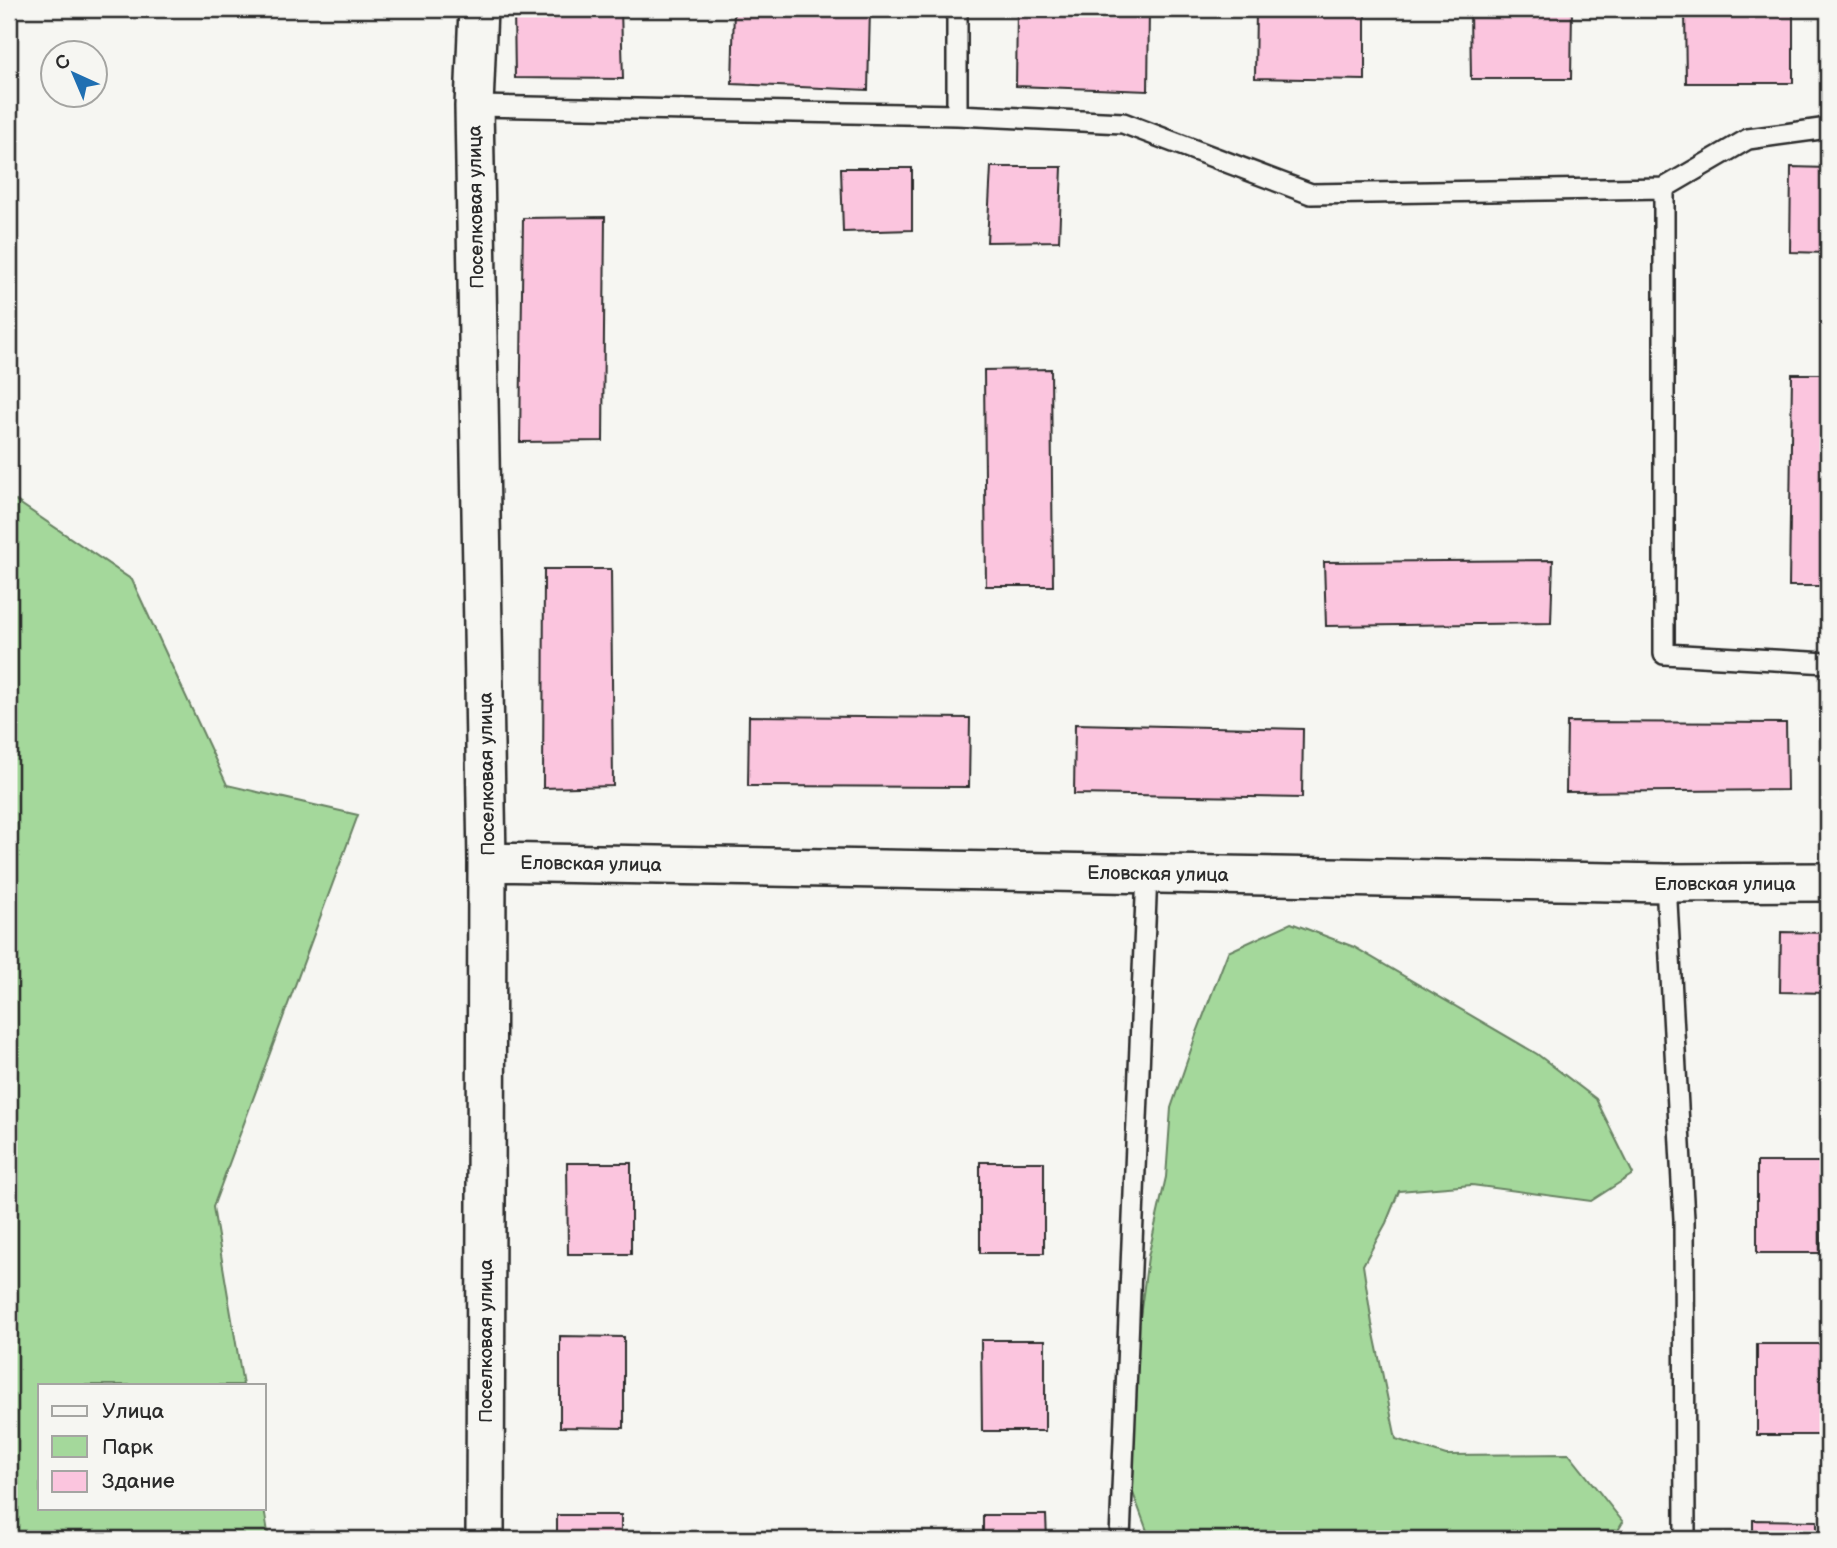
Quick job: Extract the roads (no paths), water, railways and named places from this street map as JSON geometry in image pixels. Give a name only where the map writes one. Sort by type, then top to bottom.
[{"type":"street","name":"Поселковая улица","points":[[478,9],[474,106],[487,862],[485,1539]]},
{"type":"street","name":"Еловская улица","points":[[487,862],[1667,883],[1828,882]]},
{"type":"lane","points":[[957,9],[957,115]]},
{"type":"lane","points":[[474,106],[957,115],[1124,123],[1311,194],[1664,188],[1748,139],[1828,128]]},
{"type":"lane","points":[[1664,188],[1664,654],[1828,663]]},
{"type":"lane","points":[[1120,1539],[1147,873]]},
{"type":"lane","points":[[1667,883],[1684,1219],[1685,1539]]}]
